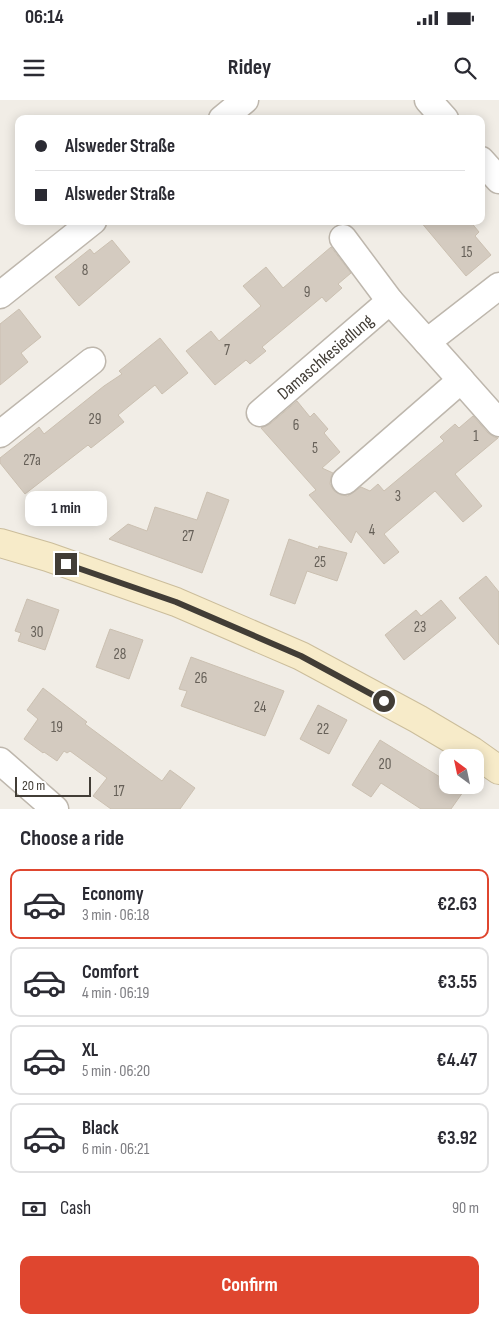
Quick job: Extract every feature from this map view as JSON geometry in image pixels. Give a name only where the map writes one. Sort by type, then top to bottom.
[{"type":"street","points":[[227,115],[245,100]]},
{"type":"street","points":[[428,100],[441,115]]},
{"type":"street","points":[[485,164],[499,180]]},
{"type":"street","points":[[0,295],[88,225]]},
{"type":"street","name":"Damaschkesiedlung","points":[[343,238],[390,301],[499,423]]},
{"type":"street","points":[[427,342],[499,286]]},
{"type":"street","name":"Damaschkesiedlung","points":[[260,413],[390,301]]},
{"type":"street","points":[[0,434],[92,361]]},
{"type":"street","points":[[345,481],[461,380]]},
{"type":"street","points":[[0,543],[48,557],[176,602],[301,656],[418,719],[472,751],[499,770]]},
{"type":"street","points":[[0,761],[55,809]]},
{"type":"building","points":[[423,225],[473,225],[479,232],[475,236],[491,255],[466,276]]},
{"type":"building","points":[[112,240],[130,262],[79,306],[55,277],[90,249],[94,254]]},
{"type":"building","points":[[331,247],[351,273],[338,284],[342,288],[326,302],[322,297],[262,347],[266,351],[250,364],[246,360],[215,385],[186,351],[211,331],[219,341],[261,306],[243,286],[266,267],[283,288]]},
{"type":"building","points":[[19,309],[41,337],[21,353],[28,362],[0,385],[0,324]]},
{"type":"building","points":[[160,338],[188,373],[162,394],[155,385],[118,415],[124,422],[91,448],[88,445],[25,494],[0,463],[0,458],[39,427],[44,434],[122,374],[119,371]]},
{"type":"building","points":[[297,401],[310,417],[314,413],[328,429],[324,433],[340,452],[322,468],[333,473],[330,484],[334,491],[348,496],[361,487],[370,491],[378,484],[384,491],[444,441],[440,437],[455,424],[459,428],[473,416],[488,433],[498,438],[455,474],[482,506],[463,522],[435,491],[384,534],[399,552],[384,564],[356,531],[351,543],[309,495],[316,490],[261,428],[270,424]]},
{"type":"building","points":[[207,492],[229,500],[202,573],[109,539],[128,524],[147,531],[155,507],[197,520]]},
{"type":"building","points":[[289,539],[318,549],[319,546],[347,553],[337,581],[307,571],[295,604],[270,595]]},
{"type":"building","points":[[486,576],[499,592],[499,645],[459,598]]},
{"type":"building","points":[[27,599],[59,610],[45,650],[18,641],[21,633],[15,631]]},
{"type":"building","points":[[441,600],[456,618],[404,660],[385,635],[416,610],[421,616]]},
{"type":"building","points":[[110,629],[143,640],[129,679],[96,667]]},
{"type":"building","points":[[191,657],[284,691],[265,736],[181,706],[187,691],[179,689]]},
{"type":"building","points":[[43,688],[87,722],[85,724],[162,781],[170,770],[195,788],[180,809],[111,809],[93,796],[107,778],[70,751],[67,753],[64,751],[57,761],[24,739],[38,719],[27,710]]},
{"type":"building","points":[[318,705],[347,720],[329,754],[300,739]]},
{"type":"building","points":[[380,740],[439,776],[439,794],[462,794],[451,809],[421,809],[381,783],[371,797],[352,785]]},
{"type":"route","points":[[66,564],[176,602],[301,656],[384,701]]}]
